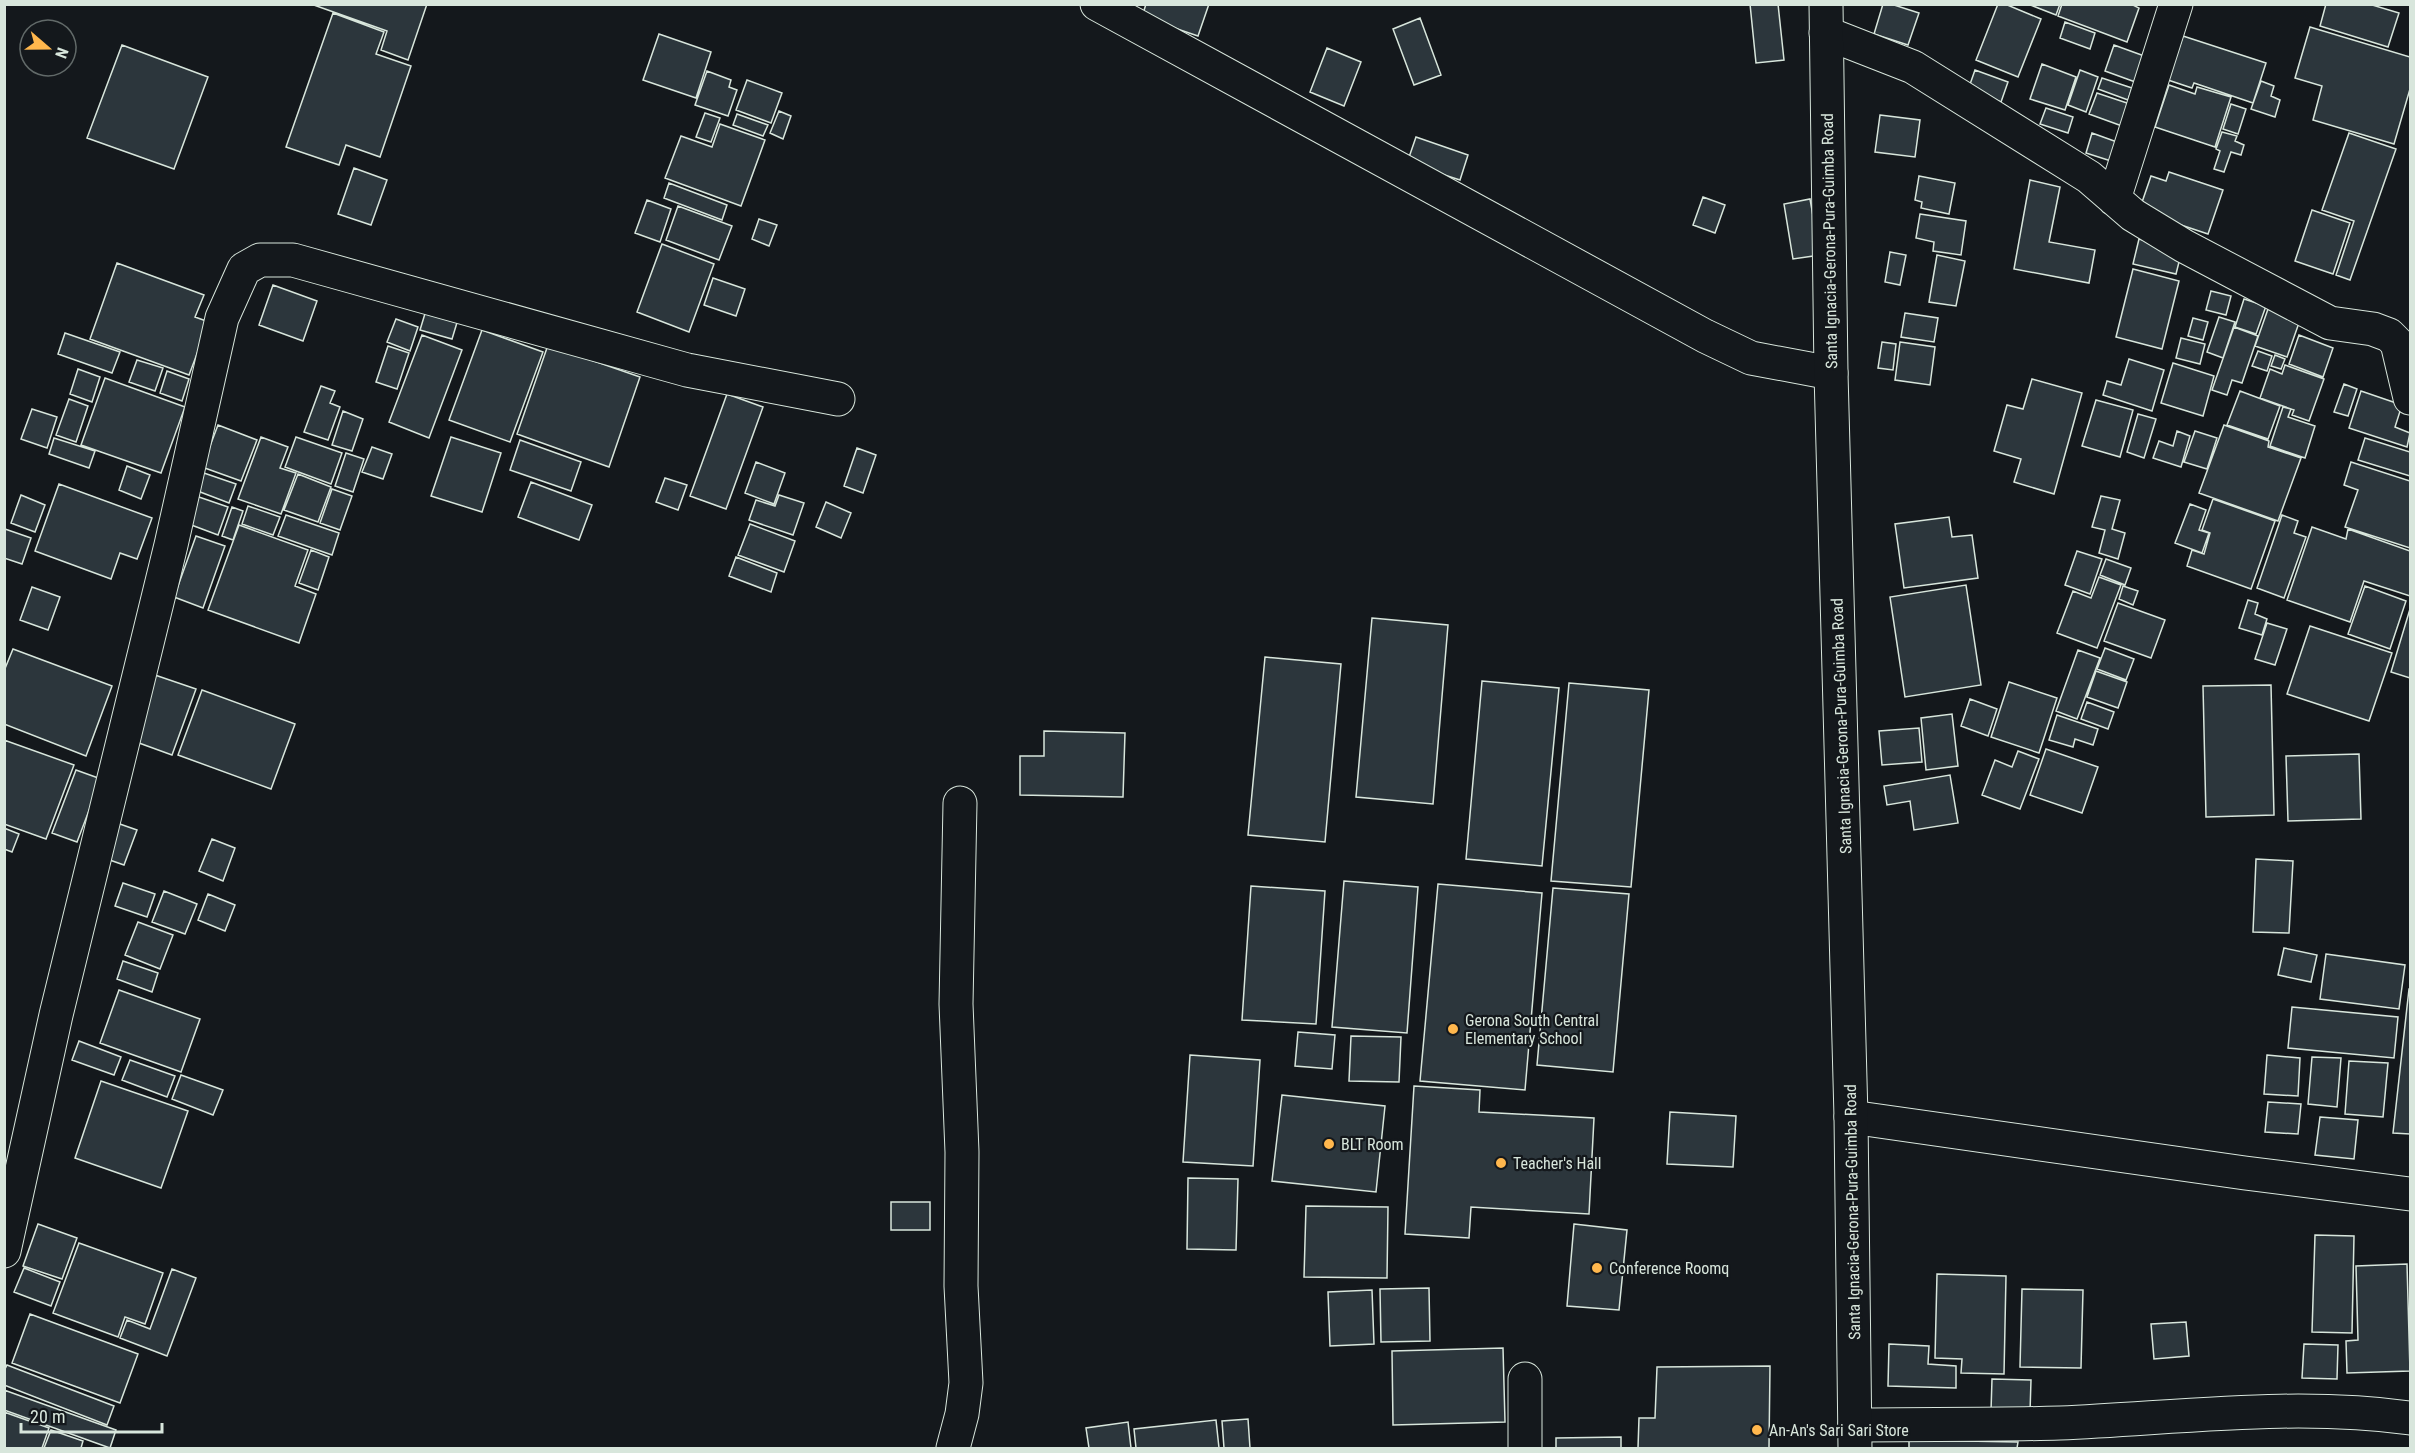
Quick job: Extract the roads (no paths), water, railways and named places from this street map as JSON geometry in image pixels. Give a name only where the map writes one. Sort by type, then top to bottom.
[{"type":"street","points":[[1097,4],[1705,336],[1751,358],[1793,368],[1831,373]]},
{"type":"street","points":[[2114,199],[2176,4]]},
{"type":"street","points":[[1826,19],[1913,67],[2089,177],[2133,215],[2184,246],[2331,323],[2373,328],[2389,335],[2397,343],[2410,398]]},
{"type":"street","name":"Santa Ignacia-Gerona-Pura-Guimba Road","points":[[1826,19],[1831,373],[1851,1117],[1855,1437]]},
{"type":"street","points":[[4,1251],[56,1015],[171,545],[222,318],[244,268],[260,260],[293,260],[687,370],[838,399]]},
{"type":"street","points":[[953,1449],[962,1414],[966,1383],[961,1286],[962,1152],[956,1004],[960,803]]},
{"type":"street","points":[[1851,1117],[2410,1194]]},
{"type":"street","points":[[1525,1379],[1525,1449]]},
{"type":"street","points":[[1855,1437],[2233,1412],[2362,1412],[2410,1418]]},
{"type":"place","name":"Gerona South Central Elementary School","points":[[1453,1029]]},
{"type":"place","name":"BLT Room","points":[[1329,1144]]},
{"type":"place","name":"Teacher's Hall","points":[[1501,1163]]},
{"type":"place","name":"Conference Roomq","points":[[1597,1268]]},
{"type":"place","name":"An-An's Sari Sari Store","points":[[1757,1430]]}]
